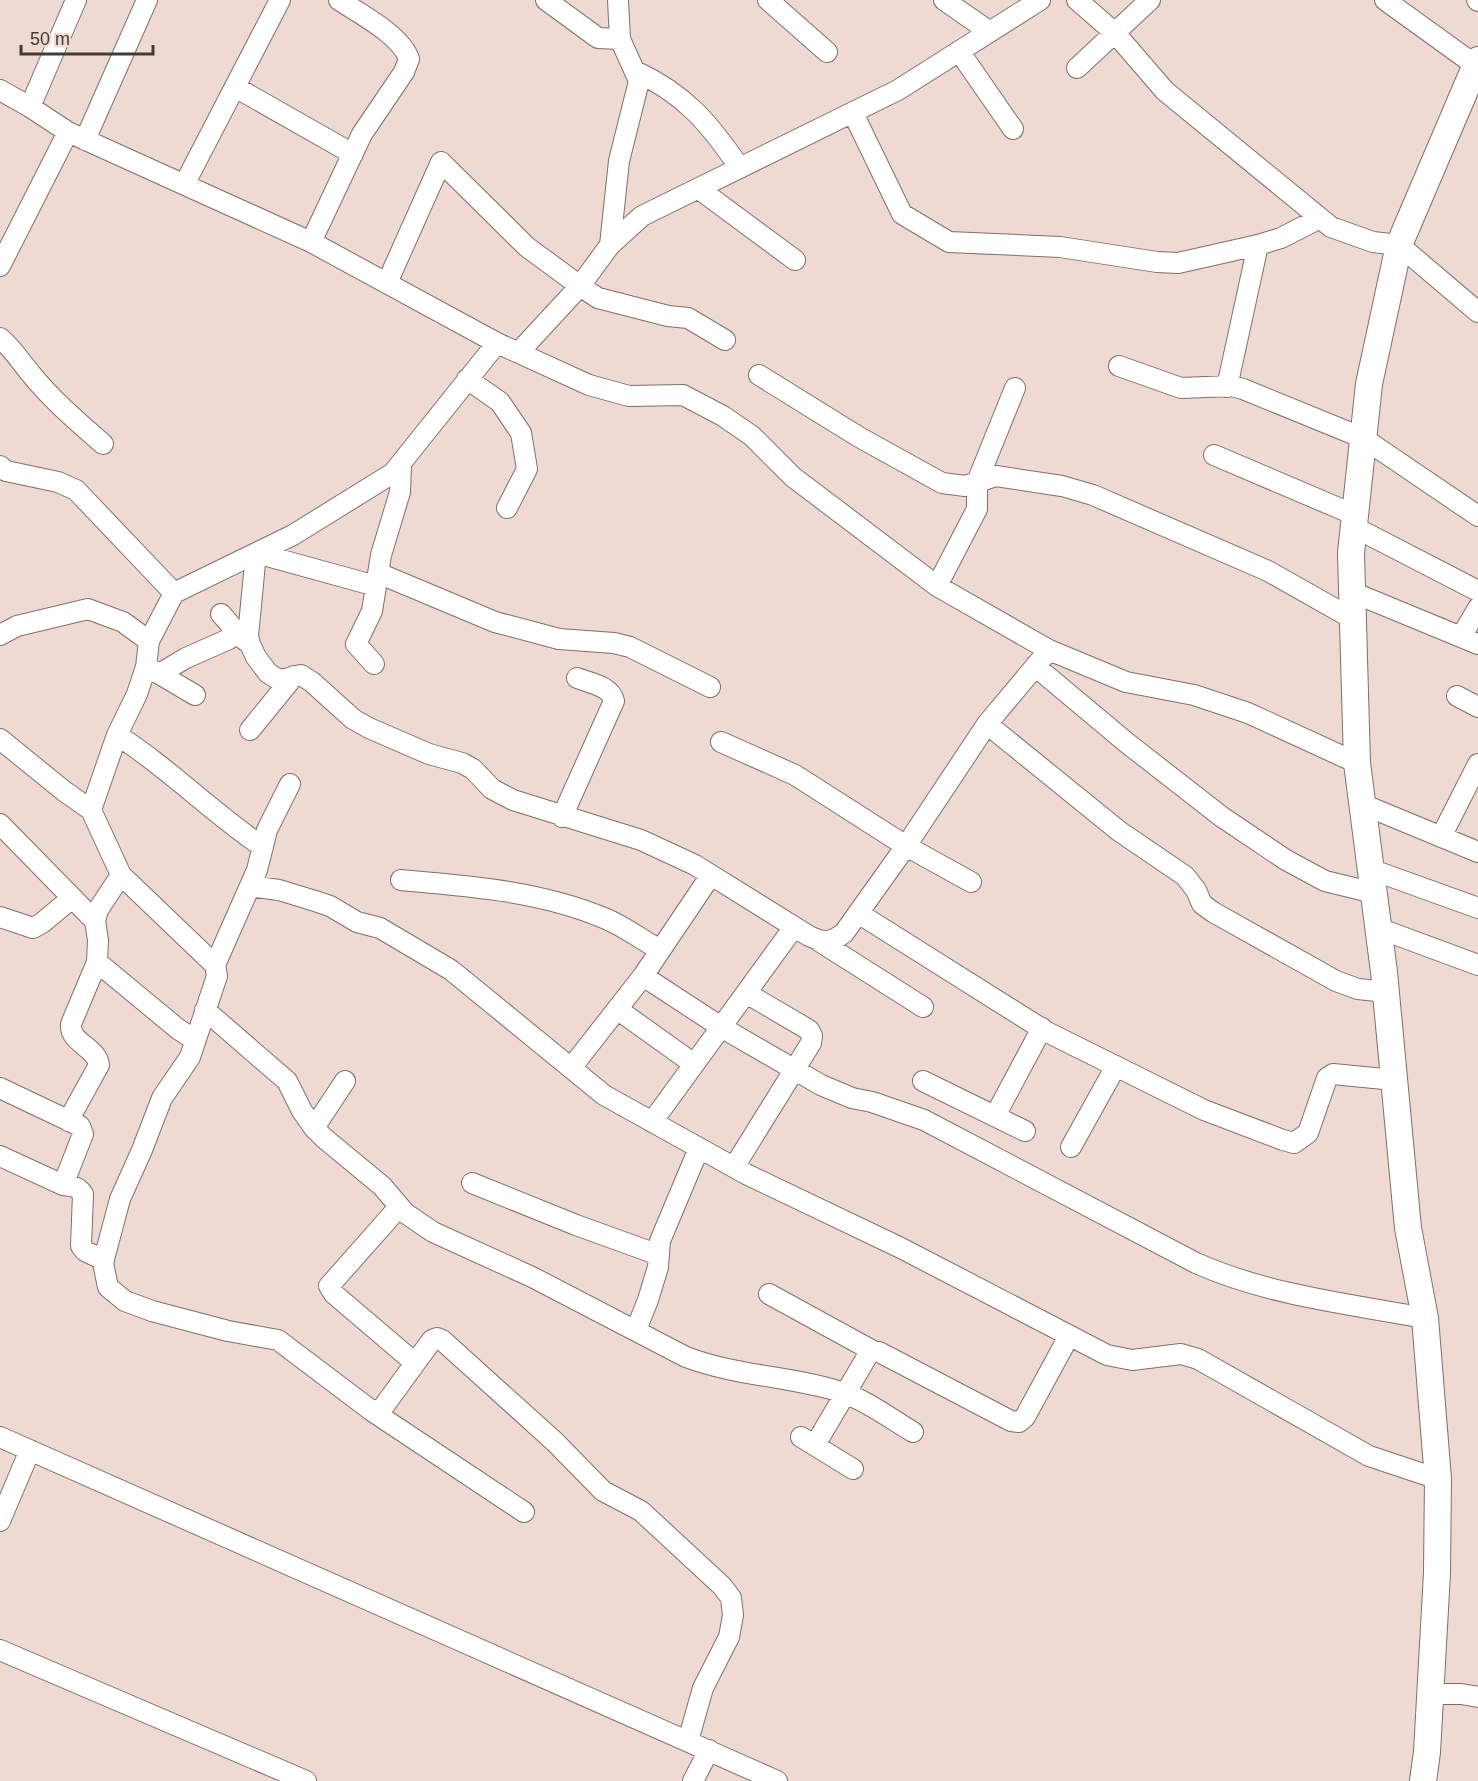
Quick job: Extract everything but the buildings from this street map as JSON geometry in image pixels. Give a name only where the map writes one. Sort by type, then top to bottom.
[{"type":"street","points":[[30,107],[76,0]]},
{"type":"street","points":[[0,266],[77,136],[147,0]]},
{"type":"street","points":[[185,183],[280,0]]},
{"type":"street","points":[[311,242],[362,135],[404,72],[409,59],[406,50],[394,38],[339,0]]},
{"type":"street","points":[[546,0],[598,38],[620,39]]},
{"type":"street","points":[[610,245],[619,161],[639,81],[620,39],[618,0]]},
{"type":"street","points":[[768,0],[827,52]]},
{"type":"street","points":[[944,0],[990,32]]},
{"type":"street","points":[[519,352],[580,286],[610,245],[642,216],[898,90],[1040,0]]},
{"type":"street","points":[[1077,0],[1115,33],[1165,91],[1331,227],[1372,242],[1400,244],[1478,312]]},
{"type":"street","points":[[1077,68],[1150,0]]},
{"type":"street","points":[[1385,0],[1476,63],[1400,244],[1369,384],[1351,553],[1357,763],[1386,992],[1408,1228],[1425,1318],[1438,1479],[1437,1574],[1427,1752],[1423,1781]]},
{"type":"street","points":[[959,51],[1013,129]]},
{"type":"street","points":[[635,71],[659,82],[694,110],[715,133],[740,168]]},
{"type":"street","points":[[235,87],[353,154]]},
{"type":"street","points":[[0,90],[77,136],[311,242],[497,343],[589,385],[629,396],[683,395],[723,416],[752,436],[793,477],[937,586],[1049,650],[1126,682],[1194,695],[1248,713],[1357,763]]},
{"type":"street","points":[[853,113],[902,214],[949,242],[1060,247],[1157,262],[1178,263],[1258,246],[1294,232],[1320,218]]},
{"type":"street","points":[[387,283],[441,162],[527,247],[598,298],[668,316],[688,318],[725,340]]},
{"type":"street","points":[[699,189],[795,260]]},
{"type":"street","points":[[1227,387],[1258,246]]},
{"type":"street","points":[[0,338],[12,348],[31,374],[54,399],[103,444]]},
{"type":"street","points":[[153,670],[149,641],[174,593],[293,535],[393,473],[497,343]]},
{"type":"street","points":[[1119,366],[1181,388],[1244,389],[1363,438],[1478,516]]},
{"type":"street","points":[[759,375],[942,483],[965,486],[996,476],[1062,486],[1093,495],[1268,571],[1353,619]]},
{"type":"street","points":[[467,379],[500,402],[521,433],[527,469],[507,508]]},
{"type":"street","points":[[937,586],[977,509],[977,482],[1015,388]]},
{"type":"street","points":[[1214,455],[1354,521],[1478,591]]},
{"type":"street","points":[[374,664],[356,644],[372,610],[381,555],[400,492],[400,465]]},
{"type":"street","points":[[0,466],[6,471],[58,482],[76,490],[174,593]]},
{"type":"street","points":[[256,553],[377,579],[495,622],[559,639],[614,643],[630,647],[710,687]]},
{"type":"street","points":[[91,810],[117,735],[137,694],[153,670],[229,639],[243,639],[248,636],[256,553]]},
{"type":"street","points":[[1352,592],[1469,640],[1478,608]]},
{"type":"street","points":[[0,635],[17,626],[88,609],[123,622],[149,641]]},
{"type":"street","points":[[221,614],[268,673],[276,678],[282,680],[301,675],[353,719],[429,754],[462,763],[473,769],[492,789],[513,800],[641,840],[695,865],[923,1007]]},
{"type":"street","points":[[819,941],[835,940],[844,933],[906,846],[987,724],[1049,650]]},
{"type":"street","points":[[1035,666],[1127,743],[1222,817],[1286,860],[1324,881],[1372,881],[1478,908]]},
{"type":"street","points":[[153,670],[195,695]]},
{"type":"street","points":[[250,730],[294,676]]},
{"type":"street","points":[[562,817],[614,701],[613,694],[608,690],[577,678]]},
{"type":"street","points":[[1457,696],[1478,707]]},
{"type":"street","points":[[987,724],[1119,831],[1185,876],[1196,890],[1202,904],[1213,912],[1336,981],[1358,989],[1386,992]]},
{"type":"street","points":[[117,735],[145,753],[231,825],[263,847]]},
{"type":"street","points":[[0,739],[91,810],[121,875],[215,964]]},
{"type":"street","points":[[721,742],[795,775],[906,846],[971,882]]},
{"type":"street","points":[[1441,837],[1478,764]]},
{"type":"street","points":[[290,784],[267,830],[257,870],[215,964],[217,976],[190,1057],[162,1098],[120,1199],[103,1263],[108,1287],[125,1301],[152,1311],[217,1328],[278,1340],[372,1411],[524,1512]]},
{"type":"street","points":[[1362,804],[1478,852]]},
{"type":"street","points":[[0,824],[95,921]]},
{"type":"street","points":[[68,1121],[99,1065],[95,1055],[70,1031],[70,1024],[97,962],[98,940],[95,921],[98,909],[121,875]]},
{"type":"street","points":[[571,1068],[643,976],[711,875]]},
{"type":"street","points":[[401,880],[477,887],[544,898],[606,919],[660,950]]},
{"type":"street","points":[[250,886],[279,890],[315,901],[330,906],[357,922],[380,928],[451,970],[604,1095],[734,1167],[901,1248],[1107,1355],[1132,1360],[1181,1354],[1198,1359],[1368,1456],[1438,1479]]},
{"type":"street","points":[[0,917],[33,928],[72,898]]},
{"type":"street","points":[[858,913],[1042,1028],[1204,1110],[1294,1143],[1308,1133],[1327,1078],[1333,1074],[1394,1080]]},
{"type":"street","points":[[652,1122],[794,927]]},
{"type":"street","points":[[1378,928],[1478,964]]},
{"type":"street","points":[[97,962],[178,1029],[195,1040]]},
{"type":"street","points":[[643,976],[721,1027],[821,1084],[852,1098],[872,1102],[924,1120],[1220,1274],[1278,1292],[1425,1318]]},
{"type":"street","points":[[734,1167],[811,1043],[813,1036],[809,1030],[746,993]]},
{"type":"street","points":[[617,1009],[694,1064]]},
{"type":"street","points":[[205,1010],[287,1081],[302,1111],[324,1138],[382,1186],[399,1207],[433,1232],[532,1276],[686,1358],[712,1367],[845,1394],[913,1432]]},
{"type":"street","points":[[995,1116],[1042,1028]]},
{"type":"street","points":[[1071,1147],[1116,1066]]},
{"type":"street","points":[[315,1128],[345,1081]]},
{"type":"street","points":[[923,1081],[1025,1131]]},
{"type":"street","points":[[0,1088],[80,1126],[83,1134],[63,1185]]},
{"type":"street","points":[[636,1330],[658,1267],[660,1241],[699,1148]]},
{"type":"street","points":[[0,1156],[63,1185],[77,1187],[81,1190],[83,1194],[81,1246],[85,1251],[104,1260]]},
{"type":"street","points":[[472,1183],[576,1225],[659,1255]]},
{"type":"street","points":[[399,1207],[329,1286],[334,1294],[415,1363]]},
{"type":"street","points":[[769,1294],[873,1351],[879,1352],[1011,1421],[1019,1422],[1025,1418],[1069,1336]]},
{"type":"street","points":[[372,1411],[378,1411],[384,1406],[432,1340],[437,1338],[442,1340],[555,1442],[603,1491],[641,1511],[722,1586],[731,1598],[733,1616],[729,1637],[704,1688],[688,1741]]},
{"type":"street","points":[[854,1470],[808,1441],[845,1394],[868,1355],[873,1351]]},
{"type":"street","points":[[0,1437],[777,1781]]},
{"type":"street","points":[[0,1521],[30,1450]]},
{"type":"street","points":[[0,1650],[306,1781]]},
{"type":"street","points":[[1430,1695],[1461,1694],[1478,1697]]},
{"type":"street","points":[[693,1781],[709,1750]]}]
